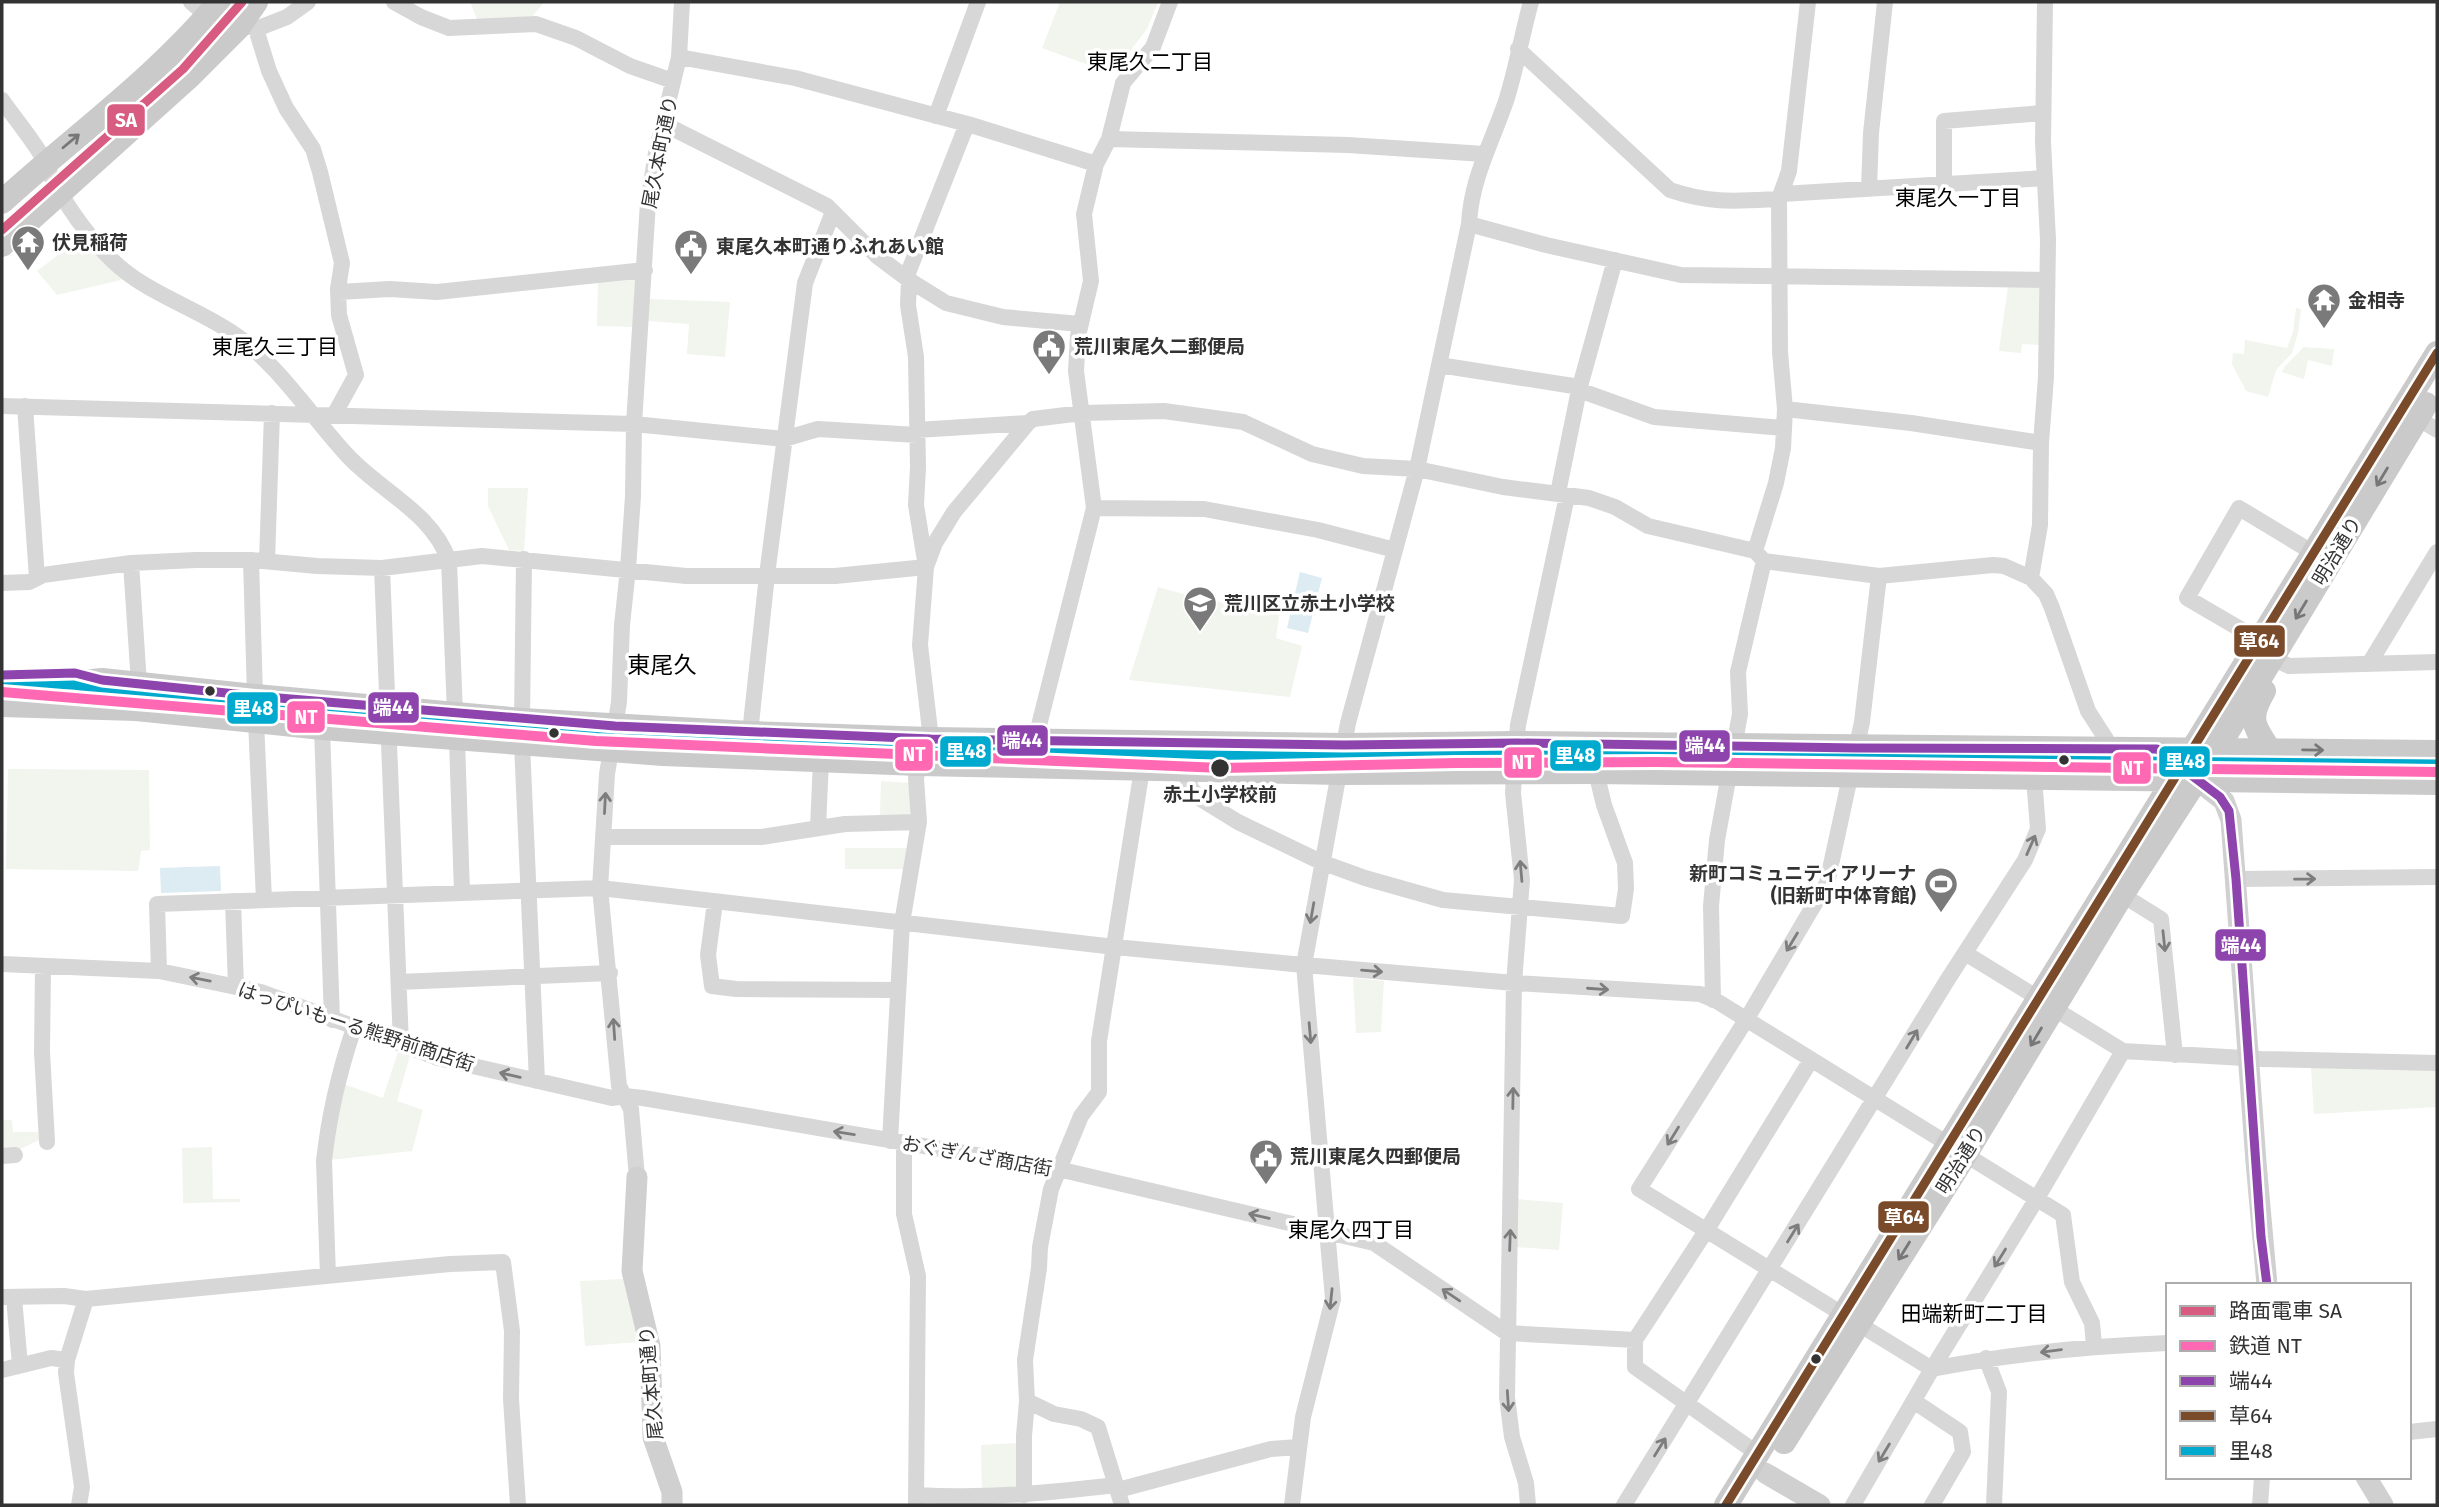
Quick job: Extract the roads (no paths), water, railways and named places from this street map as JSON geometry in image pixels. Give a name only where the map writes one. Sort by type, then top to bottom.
[{"type":"main road","points":[[2,246],[249,26],[256,2]]},
{"type":"main road","points":[[2,202],[164,61],[206,8]]},
{"type":"main road","name":"明治通り","points":[[1726,1505],[1761,1464],[2115,890],[2174,814],[2194,759],[2236,716],[2266,654],[2437,353]]},
{"type":"main road","name":"明治通り","points":[[2321,557],[2427,424],[2437,385]]},
{"type":"main road","points":[[2257,749],[2253,718],[2255,708],[2269,683],[2266,654]]},
{"type":"main road","name":"明治通り","points":[[2115,890],[2146,824],[2266,654]]},
{"type":"main road","points":[[2,675],[75,673],[255,708],[322,728],[457,740],[522,732],[613,738],[821,760],[919,764],[1340,773],[1596,772],[2139,779],[2194,759],[2257,749],[2437,752]]},
{"type":"main road","points":[[2,690],[102,680]]},
{"type":"main road","points":[[2,705],[136,709],[388,708],[455,714],[522,732]]},
{"type":"main road","points":[[2,723],[76,720],[136,709]]},
{"type":"main road","points":[[613,738],[750,733],[930,740],[1344,745],[1517,743],[1857,748],[2147,748],[2194,759],[2260,780],[2437,783]]},
{"type":"main road","points":[[2194,759],[2226,803],[2232,827],[2260,1224],[2267,1283]]},
{"type":"main road","name":"尾久本町通り","points":[[637,1177],[632,1271],[650,1346],[653,1437],[672,1492],[672,1505]]},
{"type":"main road","points":[[1761,1464],[1820,1505]]},
{"type":"main road","name":"明治通り","points":[[1745,1505],[1761,1464]]},
{"type":"main road","points":[[2369,1479],[2384,1505]]},
{"type":"street","points":[[206,8],[249,26],[287,17],[308,2]]},
{"type":"street","points":[[394,2],[449,28],[536,24],[576,38],[629,66],[673,81]]},
{"type":"street","name":"尾久本町通り","points":[[637,1177],[631,1109],[619,1086],[600,888],[607,774],[619,702],[648,202],[679,57],[682,2]]},
{"type":"street","points":[[936,116],[978,2]]},
{"type":"street","points":[[1035,741],[1094,508],[1076,371],[1080,324],[1091,281],[1084,214],[1096,164],[1109,139],[1123,83],[1153,47],[1170,2]]},
{"type":"street","points":[[1292,1505],[1303,1417],[1333,1299],[1304,965],[1344,745],[1417,469],[1469,224],[1470,204],[1484,154],[1506,100],[1531,2]]},
{"type":"street","points":[[1713,999],[1711,906],[1717,841],[1740,714],[1738,672],[1783,448],[1785,409],[1780,352],[1780,197],[1789,171],[1808,2]]},
{"type":"street","points":[[1869,189],[1871,133],[1885,2]]},
{"type":"street","points":[[2031,578],[2040,525],[2041,443],[2046,377],[2048,240],[2043,113],[2045,2]]},
{"type":"street","points":[[249,26],[286,108],[313,149],[342,263],[339,315],[356,375],[334,415]]},
{"type":"street","points":[[1518,49],[1670,190],[1692,198],[1718,202],[2045,178]]},
{"type":"street","points":[[679,57],[795,78],[967,124],[1096,164]]},
{"type":"street","points":[[2,100],[46,162],[60,193],[85,232],[115,263],[131,276],[232,332],[262,356],[350,458],[409,506],[431,529],[445,549],[449,561],[455,714]]},
{"type":"street","points":[[1944,185],[1944,121],[2043,113]]},
{"type":"street","points":[[664,124],[827,206],[877,256],[907,279],[946,303],[1003,317],[1080,324]]},
{"type":"street","points":[[967,124],[907,279],[916,357],[916,505],[926,566],[920,645],[930,740],[916,778],[919,822],[902,923],[898,990],[897,1142],[904,1214],[918,1276],[916,1500],[1118,1493],[1271,1449],[1298,1447]]},
{"type":"street","points":[[1109,139],[1348,145],[1484,154]]},
{"type":"street","points":[[750,733],[767,575],[805,283],[833,212]]},
{"type":"street","points":[[1469,224],[1546,245],[1681,275],[2046,280]]},
{"type":"street","points":[[1528,1505],[1526,1483],[1512,1437],[1507,1397],[1514,983],[1522,880],[1513,791],[1514,772],[1518,725],[1562,495],[1579,388],[1615,260]]},
{"type":"street","points":[[339,292],[390,289],[437,292],[645,270]]},
{"type":"street","points":[[1439,365],[1579,388],[1654,417],[1784,428]]},
{"type":"street","points":[[2,406],[634,424],[784,439],[818,429],[917,432],[962,426],[1028,423]]},
{"type":"street","points":[[25,406],[37,578]]},
{"type":"street","points":[[1785,409],[1911,423],[2041,443]]},
{"type":"street","points":[[926,566],[935,543],[954,512],[1033,419],[1164,411],[1243,422],[1312,454],[1363,466],[1417,469],[1503,487],[1589,498],[1615,507],[1648,526],[1760,556],[1879,576],[2004,566],[2031,578],[2046,594],[2088,711],[2106,739],[2106,748]]},
{"type":"street","points":[[264,900],[255,708],[259,560],[272,413]]},
{"type":"street","points":[[1094,508],[1204,509],[1318,530],[1395,550]]},
{"type":"street","points":[[2321,557],[2239,508],[2187,598],[2266,654],[2289,666],[2437,662]]},
{"type":"street","points":[[2369,664],[2437,552]]},
{"type":"street","points":[[2,583],[29,582],[43,575],[131,563],[259,560],[382,568],[482,556],[686,576],[835,576],[926,566]]},
{"type":"street","points":[[524,559],[522,732],[537,1081]]},
{"type":"street","points":[[131,563],[139,684]]},
{"type":"street","points":[[382,568],[401,1044]]},
{"type":"street","points":[[1879,576],[1862,722],[1827,883],[1746,1020],[1639,1189],[1932,1369],[1986,1359],[2094,1346],[2166,1343]]},
{"type":"street","points":[[322,728],[332,1020]]},
{"type":"street","points":[[457,740],[462,893]]},
{"type":"street","points":[[818,828],[821,760]]},
{"type":"street","points":[[1024,1495],[1027,1401],[1025,1360],[1040,1268],[1040,1247],[1051,1189],[1058,1169],[1081,1116],[1099,1091],[1099,1041],[1142,769]]},
{"type":"street","points":[[1184,770],[1191,788],[1199,798],[1238,822],[1321,862],[1365,878],[1443,900],[1622,916],[1626,889],[1625,863],[1604,806],[1596,772]]},
{"type":"street","points":[[1624,1505],[2025,860],[2038,829],[2034,778]]},
{"type":"street","points":[[603,837],[761,837],[845,824],[919,822]]},
{"type":"street","points":[[2236,880],[2437,877]]},
{"type":"street","points":[[159,971],[157,904],[600,888],[1115,947],[1514,983],[1700,994],[1713,999],[2063,1215],[2072,1282],[2092,1323],[2094,1346]]},
{"type":"street","points":[[2115,890],[2161,919],[2175,1055]]},
{"type":"street","points":[[233,901],[236,986]]},
{"type":"street","points":[[715,902],[708,955],[712,986],[736,989],[898,990]]},
{"type":"street","points":[[1965,953],[2123,1051],[2249,1058],[2437,1063]]},
{"type":"street","name":"はっぴいもーる熊野前商店街","points":[[2,964],[159,971],[236,986],[261,992],[438,1058],[612,1097],[625,1096]]},
{"type":"street","points":[[43,967],[42,1052],[47,1142]]},
{"type":"street","points":[[399,982],[610,973]]},
{"type":"street","points":[[328,1276],[325,1154],[336,1086],[354,1028]]},
{"type":"street","points":[[1853,1505],[2123,1051]]},
{"type":"street","points":[[1761,1464],[1635,1367],[1634,1340],[1706,1231],[1811,1060]]},
{"type":"street","name":"おぐぎんざ商店街","points":[[625,1096],[1058,1169],[1374,1243],[1507,1333]]},
{"type":"street","points":[[20,1364],[8,1297],[86,1298],[450,1264],[503,1262],[512,1331],[511,1399],[518,1505]]},
{"type":"street","points":[[79,1505],[82,1487],[66,1373],[67,1360],[86,1298]]},
{"type":"street","points":[[1507,1333],[1634,1340]]},
{"type":"street","points":[[2,1370],[51,1357],[67,1360]]},
{"type":"street","points":[[1986,1359],[2000,1392],[1994,1505]]},
{"type":"street","points":[[1027,1401],[1098,1427],[1118,1493]]},
{"type":"street","points":[[1914,1402],[1960,1432],[1963,1452],[1932,1505]]},
{"type":"street","points":[[2411,1432],[2437,1429]]},
{"type":"street","points":[[2260,1505],[2262,1479]]},
{"type":"tram line","name":"SA","points":[[2,230],[183,69],[242,2]]},
{"type":"rail line","name":"NT","points":[[2,692],[596,741],[1221,768],[1655,762],[2437,772]]},
{"type":"place","name":"伏見稲荷","points":[[28,272]]},
{"type":"place","name":"東尾久本町通りふれあい館","points":[[691,276]]},
{"type":"place","name":"金相寺","points":[[2324,330]]},
{"type":"place","name":"荒川東尾久二郵便局","points":[[1049,376]]},
{"type":"place","name":"荒川区立赤土小学校","points":[[1200,633]]},
{"type":"place","name":"赤土小学校前","points":[[1220,768]]},
{"type":"place","name":"新町コミュニティアリーナ (旧新町中体育館)","points":[[1941,914]]},
{"type":"place","name":"荒川東尾久四郵便局","points":[[1266,1186]]},
{"type":"district","name":"東尾久二丁目","points":[[1150,62]]},
{"type":"district","name":"東尾久一丁目","points":[[1958,198]]},
{"type":"district","name":"東尾久三丁目","points":[[275,347]]},
{"type":"district","name":"東尾久","points":[[662,665]]},
{"type":"district","name":"東尾久四丁目","points":[[1351,1230]]},
{"type":"district","name":"田端新町二丁目","points":[[1974,1314]]}]
